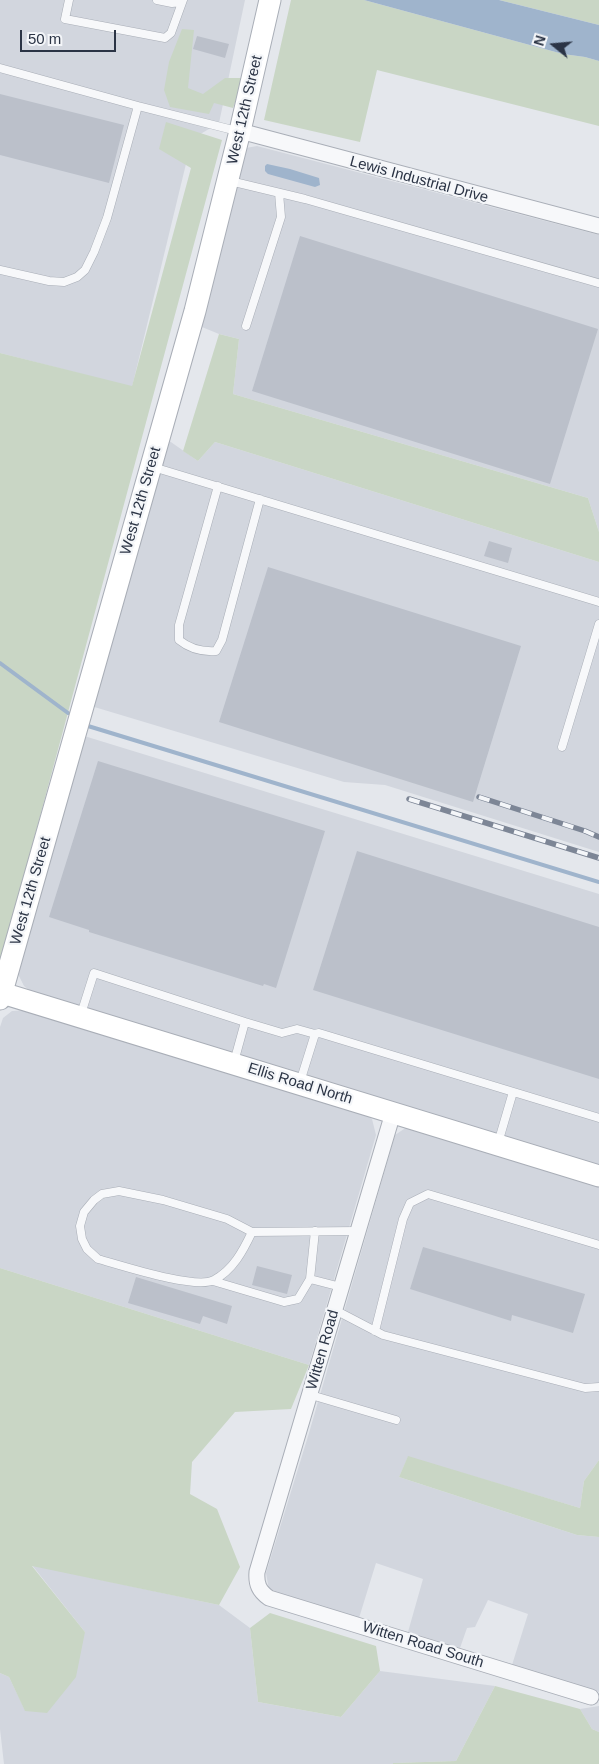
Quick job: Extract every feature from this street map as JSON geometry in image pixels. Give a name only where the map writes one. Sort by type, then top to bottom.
[{"type":"street","name":"West 12th Street","points":[[1,996],[195,311],[240,132],[268,1]]},
{"type":"street","name":"Lewis Industrial Drive","points":[[240,132],[599,226]]},
{"type":"street","name":"Ellis Road North","points":[[1,996],[80,1017],[599,1176]]},
{"type":"street","name":"Witten Road","points":[[259,1588],[256,1580],[257,1572],[311,1395],[393,1112]]},
{"type":"street","name":"Witten Road South","points":[[259,1588],[269,1598],[592,1697]]},
{"type":"lane","points":[[69,0],[65,19],[165,38],[171,33],[182,1]]},
{"type":"lane","points":[[157,0],[172,3],[182,1]]},
{"type":"lane","points":[[0,68],[240,132]]},
{"type":"lane","points":[[0,270],[49,281],[64,282],[77,277],[85,270],[107,218],[138,106]]},
{"type":"lane","points":[[228,180],[598,283]]},
{"type":"lane","points":[[246,326],[280,217],[279,193]]},
{"type":"lane","points":[[151,466],[599,602]]},
{"type":"lane","points":[[218,486],[179,625],[179,640],[203,652],[216,651],[222,640],[260,499]]},
{"type":"lane","points":[[562,748],[599,624]]},
{"type":"lane","points":[[80,1017],[94,974],[282,1033],[297,1029],[315,1034],[319,1033],[599,1118]]},
{"type":"lane","points":[[233,1064],[245,1022]]},
{"type":"lane","points":[[299,1084],[315,1034]]},
{"type":"lane","points":[[498,1145],[513,1092]]},
{"type":"lane","points":[[315,1231],[310,1279],[298,1299],[284,1302],[213,1281],[183,1281],[98,1259],[88,1249],[82,1239],[80,1226],[84,1212],[94,1200],[102,1194],[119,1192],[163,1200],[218,1216],[252,1232],[315,1231],[358,1232]]},
{"type":"lane","points":[[375,1331],[403,1218],[410,1203],[428,1194],[599,1245]]},
{"type":"lane","points":[[213,1281],[234,1264],[252,1232]]},
{"type":"lane","points":[[310,1279],[341,1287]]},
{"type":"lane","points":[[335,1310],[383,1335],[585,1388],[599,1386]]},
{"type":"lane","points":[[311,1395],[396,1420]]},
{"type":"shaded area","points":[[0,0],[245,0],[219,123],[192,139],[132,387],[0,353]]},
{"type":"shaded area","points":[[257,146],[599,235],[599,532],[588,498],[233,394],[239,339],[219,334],[197,325],[246,148]]},
{"type":"shaded area","points":[[168,440],[198,461],[215,442],[599,562],[599,852],[385,785],[344,782],[91,706]]},
{"type":"shaded area","points":[[81,735],[599,894],[599,1169],[34,994],[24,986],[18,974],[19,951]]},
{"type":"shaded area","points":[[30,1010],[359,1110],[372,1119],[376,1135],[309,1365],[0,1268],[0,1027],[3,1018],[12,1011]]},
{"type":"shaded area","points":[[407,1127],[599,1185],[599,1460],[584,1481],[580,1508],[408,1457],[399,1477],[577,1535],[599,1537],[599,1692],[512,1665],[528,1614],[488,1600],[475,1627],[467,1628],[460,1648],[408,1632],[423,1579],[376,1563],[359,1618],[287,1598],[269,1590],[266,1573],[309,1433],[395,1135]]},
{"type":"shaded area","points":[[32,1565],[219,1605],[250,1628],[258,1702],[341,1717],[380,1671],[495,1686],[456,1761],[393,1764],[4,1764],[0,1729],[0,1673],[9,1677],[25,1710],[85,1632]]},
{"type":"shaded area","points":[[599,1706],[599,1732],[592,1729],[580,1709]]},
{"type":"green space","points":[[291,0],[364,0],[563,54],[599,61],[599,126],[377,70],[360,142],[264,120]]},
{"type":"green space","points":[[499,0],[599,0],[599,25]]},
{"type":"green space","points":[[182,29],[194,30],[188,88],[203,94],[225,78],[244,78],[233,108],[214,103],[209,114],[170,107],[164,90],[169,62]]},
{"type":"green space","points":[[166,122],[222,140],[0,965],[0,353],[132,386],[191,168],[159,149]]},
{"type":"green space","points":[[219,334],[239,339],[233,394],[588,498],[599,532],[599,562],[215,442],[198,461],[183,451]]},
{"type":"green space","points":[[0,1268],[309,1365],[291,1409],[235,1412],[192,1462],[190,1494],[217,1509],[240,1567],[219,1605],[32,1566],[85,1632],[76,1677],[47,1713],[25,1711],[9,1677],[0,1673]]},
{"type":"green space","points":[[408,1456],[580,1508],[584,1481],[599,1460],[599,1537],[577,1535],[399,1477]]},
{"type":"green space","points":[[270,1613],[376,1646],[380,1671],[341,1717],[258,1702],[250,1628]]},
{"type":"green space","points":[[495,1686],[580,1709],[592,1729],[599,1732],[599,1764],[393,1764],[456,1761]]},
{"type":"water","points":[[364,0],[499,0],[599,25],[599,61],[563,54]]},
{"type":"water","points":[[267,164],[319,178],[320,185],[315,187],[268,174],[265,171]]},
{"type":"building","points":[[197,36],[229,44],[225,58],[193,49]]},
{"type":"building","points":[[0,94],[124,125],[109,183],[0,155]]},
{"type":"building","points":[[300,236],[598,329],[550,484],[252,391]]},
{"type":"building","points":[[489,541],[512,548],[508,563],[484,556]]},
{"type":"building","points":[[268,567],[521,646],[473,802],[219,722]]},
{"type":"building","points":[[98,761],[325,831],[276,988],[264,984],[263,986],[89,932],[89,930],[49,917]]},
{"type":"building","points":[[357,851],[599,927],[599,1079],[313,990]]},
{"type":"building","points":[[423,1247],[585,1294],[573,1333],[512,1315],[511,1321],[410,1289]]},
{"type":"building","points":[[257,1266],[292,1275],[287,1294],[252,1285]]},
{"type":"building","points":[[136,1277],[232,1306],[227,1324],[203,1316],[200,1324],[128,1303]]},
{"type":"waterway","points":[[0,663],[68,713]]},
{"type":"waterway","points":[[88,726],[599,882]]},
{"type":"railway","points":[[479,797],[599,837]]},
{"type":"railway","points":[[409,799],[599,858]]}]
